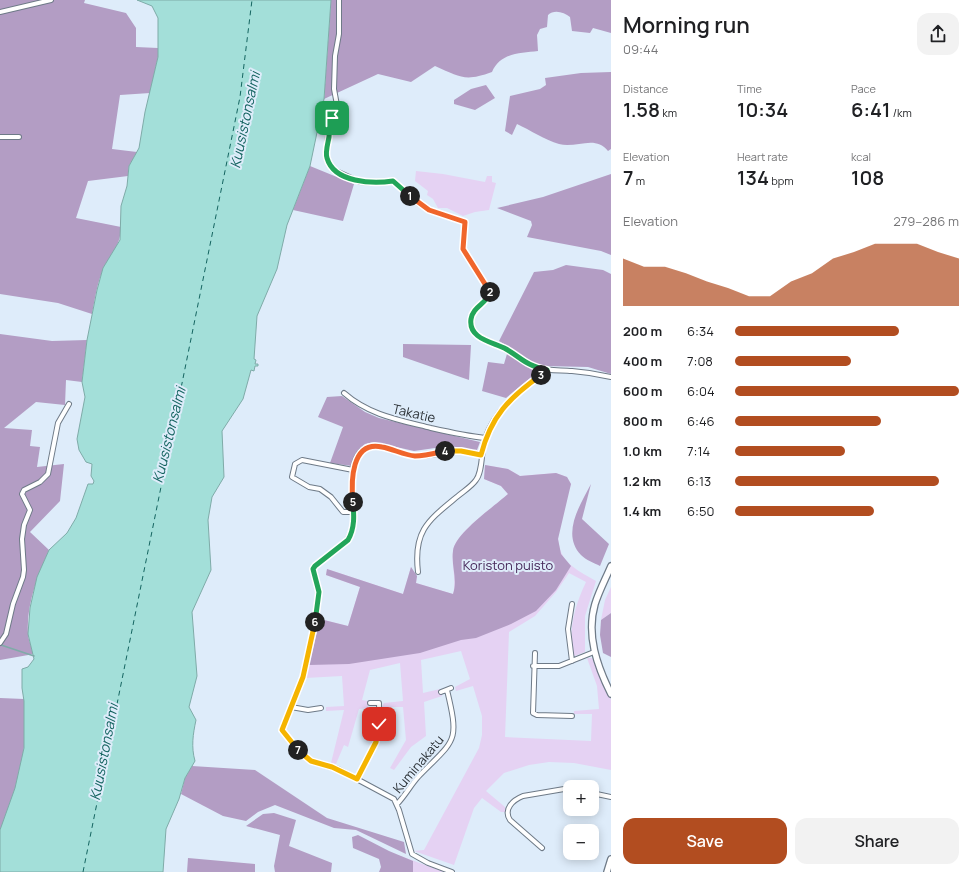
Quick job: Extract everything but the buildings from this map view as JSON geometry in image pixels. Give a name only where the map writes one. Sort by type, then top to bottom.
[{"type":"street","points":[[0,12],[51,0]]},
{"type":"street","points":[[339,0],[339,34],[335,56],[334,89],[336,105],[329,126],[326,157],[329,162],[336,171],[360,182],[377,183],[393,181],[418,203],[429,210],[465,222],[463,249],[490,292],[488,297],[474,312],[472,327],[480,338],[507,350],[530,365],[547,370],[573,371],[611,377]]},
{"type":"street","points":[[0,137],[19,137]]},
{"type":"street","points":[[418,572],[418,548],[424,528],[429,521],[475,482],[480,472],[481,455],[485,438],[506,403],[547,370]]},
{"type":"street","name":"Takatie","points":[[344,393],[353,401],[380,415],[467,436],[485,438]]},
{"type":"street","points":[[0,643],[6,634],[24,570],[22,539],[24,525],[30,510],[22,494],[24,490],[40,482],[48,474],[58,424],[69,404]]},
{"type":"street","points":[[452,872],[428,863],[412,854],[397,804],[387,794],[332,767],[311,761],[294,746],[282,730],[303,677],[318,603],[319,589],[313,569],[348,540],[354,525],[351,483],[353,470],[361,452],[375,446],[415,456],[450,450],[481,455]]},
{"type":"street","points":[[353,470],[302,460],[295,464],[292,478],[309,487],[320,489],[331,497],[343,512],[354,512]]},
{"type":"street","points":[[611,566],[595,604],[592,626],[594,652],[611,694]]},
{"type":"street","points":[[572,604],[568,629],[572,661]]},
{"type":"street","points":[[533,666],[557,667],[594,652]]},
{"type":"street","points":[[534,653],[532,714],[537,716],[572,716]]},
{"type":"street","name":"Kuminakatu","points":[[397,804],[452,740],[454,718],[449,689],[441,692]]},
{"type":"street","points":[[357,779],[371,754],[378,736],[379,703],[370,703]]},
{"type":"street","points":[[291,707],[308,710],[322,708]]},
{"type":"street","points":[[542,848],[510,820],[507,816],[508,810],[517,798],[563,789]]},
{"type":"street","points":[[599,794],[611,797]]},
{"type":"street","points":[[607,872],[611,859]]},
{"type":"green space","points":[[0,0],[85,0],[84,3],[126,13],[136,28],[136,47],[158,48],[158,57],[150,93],[120,95],[112,149],[137,152],[129,166],[128,176],[88,181],[76,218],[121,227],[119,240],[104,268],[96,291],[92,314],[58,303],[0,294]]},
{"type":"green space","points":[[331,0],[611,0],[611,33],[593,28],[590,33],[572,31],[570,17],[562,13],[553,12],[548,15],[547,27],[540,29],[537,35],[538,51],[511,55],[500,61],[492,72],[475,77],[463,77],[435,66],[411,82],[378,74],[324,99]]},
{"type":"green space","points":[[611,72],[611,149],[608,151],[597,143],[572,145],[559,144],[517,124],[512,135],[505,131],[510,96],[540,89],[546,85],[545,78],[581,73]]},
{"type":"green space","points":[[486,85],[495,98],[475,110],[454,104],[454,100],[471,89]]},
{"type":"green space","points":[[310,166],[354,184],[343,221],[293,210]]},
{"type":"green space","points":[[416,171],[443,174],[485,182],[487,176],[492,176],[492,182],[496,183],[489,210],[463,216],[447,208],[438,208],[433,199],[427,195],[428,191],[415,181]]},
{"type":"green space","points":[[611,174],[611,255],[601,251],[527,237],[532,225],[531,221],[497,208],[543,197]]},
{"type":"green space","points":[[566,265],[603,270],[611,274],[611,374],[588,367],[545,366],[506,398],[482,391],[488,362],[504,364],[509,347],[499,341],[534,272],[553,270]]},
{"type":"green space","points":[[0,334],[52,341],[87,340],[82,382],[66,380],[65,405],[36,402],[4,428],[32,430],[30,446],[40,447],[37,467],[64,464],[60,501],[30,532],[49,550],[37,580],[29,612],[28,636],[34,654],[0,660]]},
{"type":"green space","points":[[403,344],[471,345],[469,380],[403,357]]},
{"type":"green space","points":[[342,396],[365,412],[379,418],[480,442],[477,450],[449,446],[414,451],[374,442],[365,444],[360,448],[352,466],[330,463],[343,427],[318,417],[327,397]]},
{"type":"green space","name":"Koriston puisto","points":[[485,465],[508,469],[520,476],[556,473],[567,477],[571,484],[559,527],[558,538],[560,548],[564,558],[572,566],[596,581],[585,616],[585,652],[572,657],[571,637],[573,618],[578,600],[586,582],[569,573],[556,592],[535,616],[509,632],[505,737],[591,741],[592,714],[574,714],[574,711],[599,709],[597,686],[587,658],[592,658],[611,700],[611,770],[574,763],[549,762],[529,765],[504,773],[486,791],[505,807],[505,812],[501,812],[482,798],[474,808],[454,865],[414,851],[424,850],[479,748],[482,735],[482,716],[473,686],[456,691],[455,687],[470,679],[461,651],[421,660],[423,693],[440,689],[442,696],[424,702],[426,736],[411,747],[394,770],[390,768],[406,740],[403,707],[382,707],[384,703],[403,701],[400,663],[370,670],[362,700],[368,701],[368,708],[359,709],[348,747],[344,745],[336,764],[331,763],[344,710],[326,711],[326,707],[344,706],[342,676],[305,678],[320,619],[348,626],[360,587],[326,575],[327,569],[403,594],[411,567],[417,576],[416,583],[453,594],[453,551],[455,544],[467,529],[508,494],[501,486],[484,479]]},
{"type":"green space","points":[[485,465],[508,469],[520,476],[556,473],[567,477],[571,484],[558,539],[561,554],[571,566],[556,590],[536,611],[511,624],[476,638],[461,640],[420,653],[349,664],[309,665],[320,619],[348,626],[360,587],[326,575],[327,569],[403,594],[411,567],[417,576],[416,583],[453,594],[455,583],[453,551],[455,544],[476,520],[508,494],[501,486],[484,479]]},
{"type":"green space","points":[[591,484],[582,519],[609,544],[600,566],[581,555],[575,547],[572,529],[578,510]]},
{"type":"green space","points":[[611,587],[611,613],[601,620],[605,600]]},
{"type":"green space","points":[[611,613],[611,657],[603,653],[600,635],[601,620]]},
{"type":"green space","points":[[0,698],[24,699],[24,747],[23,758],[12,800],[0,830]]},
{"type":"green space","points":[[192,766],[255,770],[327,818],[404,842],[406,854],[356,830],[334,828],[275,805],[258,812],[246,821],[223,816],[181,794],[185,778]]},
{"type":"green space","points":[[274,813],[296,820],[289,846],[332,863],[331,872],[275,872],[274,866],[280,835],[246,826],[263,814]]},
{"type":"green space","points":[[358,835],[389,851],[413,861],[413,872],[379,872],[381,867],[379,859],[353,848],[352,837]]},
{"type":"green space","points":[[398,855],[444,872],[391,872]]},
{"type":"green space","points":[[188,858],[255,864],[255,872],[187,872]]},
{"type":"water","name":"Kuusistonsalmi","points":[[137,0],[331,0],[324,99],[310,166],[287,225],[277,269],[257,316],[254,359],[256,360],[255,364],[258,364],[258,366],[255,366],[254,371],[251,370],[243,399],[222,431],[224,477],[212,497],[208,520],[211,570],[192,612],[197,676],[189,707],[196,720],[193,740],[195,761],[185,778],[179,799],[166,829],[163,872],[0,872],[0,830],[15,788],[24,748],[22,669],[28,667],[34,659],[28,634],[30,608],[37,577],[49,550],[67,533],[76,518],[88,484],[93,484],[94,481],[91,476],[92,464],[86,462],[79,450],[77,439],[85,397],[82,382],[87,340],[103,268],[120,240],[121,206],[127,186],[129,166],[139,148],[145,112],[158,57],[158,18],[152,6]]},
{"type":"waterway","points":[[1,645],[34,656]]},
{"type":"ferry route","points":[[83,872],[240,97],[252,0]]},
{"type":"route","points":[[332,118],[329,126],[326,157],[332,168],[360,182],[377,183],[393,181],[418,203],[429,210],[465,222],[462,243],[463,249],[490,292],[484,303],[478,306],[471,320],[475,333],[480,338],[507,350],[521,361],[547,370],[506,403],[490,427],[485,438],[481,455],[450,450],[415,456],[375,446],[361,452],[358,457],[353,470],[351,483],[354,525],[348,540],[313,569],[319,589],[314,625],[300,688],[282,726],[282,730],[294,746],[311,761],[338,769],[357,779],[376,742],[379,724]]}]
